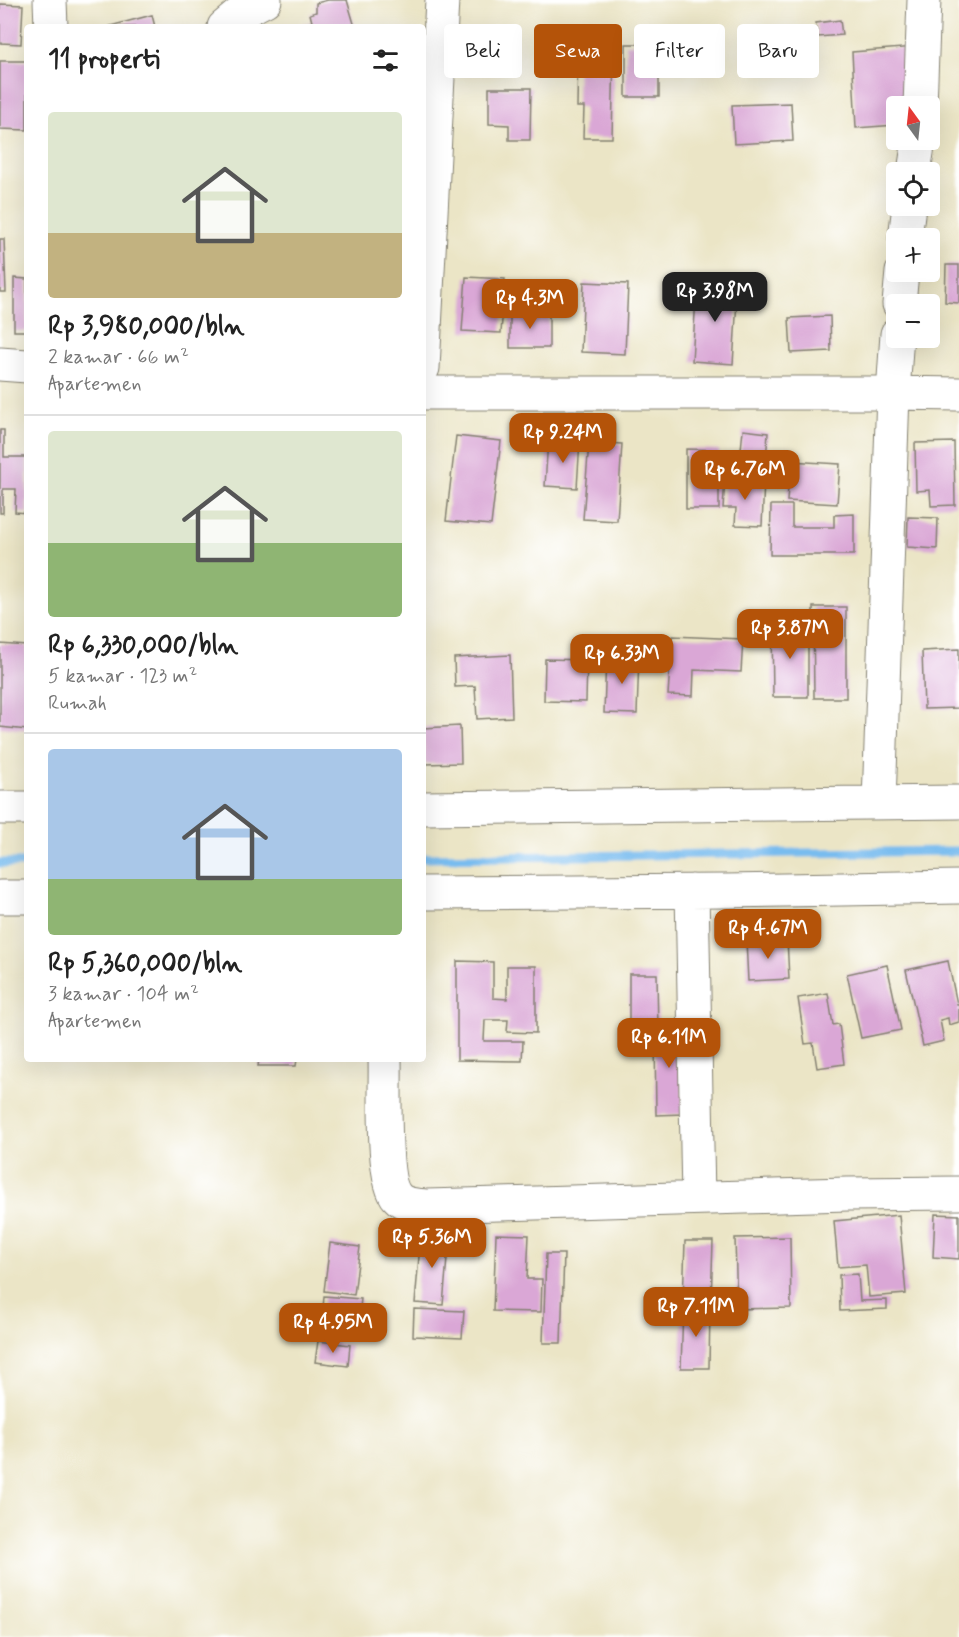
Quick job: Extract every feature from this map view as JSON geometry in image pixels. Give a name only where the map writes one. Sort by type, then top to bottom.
[{"type":"street","points":[[50,0],[51,24]]},
{"type":"street","points":[[228,24],[242,12],[265,0]]},
{"type":"street","points":[[426,310],[442,0]]},
{"type":"street","points":[[920,96],[924,0]]},
{"type":"street","points":[[879,803],[896,348]]},
{"type":"street","points":[[0,364],[24,366]]},
{"type":"street","points":[[426,393],[959,394]]},
{"type":"street","points":[[426,808],[959,802]]},
{"type":"street","points":[[0,808],[24,808]]},
{"type":"street","points":[[426,892],[959,887]]},
{"type":"street","points":[[692,891],[698,1198]]},
{"type":"street","points":[[0,897],[24,897]]},
{"type":"street","points":[[386,1062],[386,1162],[390,1183],[396,1197],[410,1204],[427,1206],[959,1193]]},
{"type":"building","points":[[328,0],[347,0],[354,24],[302,24],[312,22],[310,14],[316,12],[316,3]]},
{"type":"building","points":[[0,4],[23,5],[21,44],[0,43]]},
{"type":"building","points":[[152,15],[154,24],[118,24]]},
{"type":"building","points":[[840,20],[842,35],[819,37],[819,24],[816,23]]},
{"type":"building","points":[[626,44],[634,44],[634,78],[659,78],[659,97],[626,97]]},
{"type":"building","points":[[915,47],[918,96],[886,96],[886,126],[856,128],[852,52]]},
{"type":"building","points":[[0,61],[24,61],[24,130],[0,129]]},
{"type":"building","points":[[578,78],[613,78],[612,138],[583,138],[584,107],[577,107]]},
{"type":"building","points":[[489,88],[531,88],[530,140],[509,140],[509,125],[489,124]]},
{"type":"building","points":[[791,103],[793,141],[734,144],[732,105]]},
{"type":"building","points":[[0,239],[4,239],[6,292],[0,292]]},
{"type":"building","points":[[946,265],[959,265],[959,303],[945,302]]},
{"type":"building","points":[[466,277],[505,279],[501,333],[462,331]]},
{"type":"building","points":[[14,278],[24,279],[24,331],[14,331]]},
{"type":"building","points":[[584,282],[628,284],[625,354],[581,352]]},
{"type":"building","points":[[697,282],[738,285],[733,364],[692,361]]},
{"type":"building","points":[[510,311],[549,311],[549,348],[510,348]]},
{"type":"building","points":[[830,316],[831,351],[791,353],[789,318]]},
{"type":"building","points":[[0,430],[4,430],[4,457],[24,457],[24,513],[15,512],[16,489],[3,489],[3,513],[0,513]]},
{"type":"building","points":[[743,430],[768,433],[766,461],[740,459]]},
{"type":"building","points":[[456,436],[501,441],[491,525],[446,521]]},
{"type":"building","points":[[548,439],[580,441],[577,488],[545,486]]},
{"type":"building","points":[[589,442],[622,444],[617,521],[583,519]]},
{"type":"building","points":[[954,442],[955,505],[931,506],[930,490],[916,491],[915,443]]},
{"type":"building","points":[[686,449],[719,450],[719,509],[686,509]]},
{"type":"building","points":[[790,461],[840,464],[837,504],[787,501]]},
{"type":"building","points":[[725,479],[764,480],[762,526],[735,525],[736,508],[723,508]]},
{"type":"building","points":[[771,505],[792,505],[792,527],[834,527],[834,515],[854,514],[854,555],[770,555]]},
{"type":"building","points":[[908,517],[938,518],[937,549],[907,547]]},
{"type":"building","points":[[813,607],[846,607],[846,698],[814,698]]},
{"type":"building","points":[[772,624],[808,624],[808,697],[773,697]]},
{"type":"building","points":[[672,636],[743,639],[741,672],[694,670],[693,696],[668,695]]},
{"type":"building","points":[[0,644],[24,646],[24,730],[0,727]]},
{"type":"building","points":[[959,649],[959,708],[924,709],[922,651]]},
{"type":"building","points":[[510,655],[512,717],[477,719],[475,686],[455,687],[454,658]]},
{"type":"building","points":[[606,656],[639,657],[637,714],[604,713]]},
{"type":"building","points":[[545,659],[587,660],[586,702],[544,701]]},
{"type":"building","points":[[460,726],[461,763],[426,764],[426,728]]},
{"type":"building","points":[[787,938],[789,979],[748,981],[746,940]]},
{"type":"building","points":[[457,961],[493,962],[493,998],[507,999],[507,966],[536,966],[536,1033],[507,1032],[508,1020],[485,1020],[484,1041],[523,1041],[522,1061],[457,1060]]},
{"type":"building","points":[[948,961],[957,1004],[959,1004],[959,1022],[949,1025],[948,1018],[940,1020],[944,1041],[923,1046],[906,970]]},
{"type":"building","points":[[887,965],[901,1030],[861,1038],[847,974]]},
{"type":"building","points":[[629,974],[657,974],[658,1032],[629,1033]]},
{"type":"building","points":[[828,993],[833,1025],[839,1024],[844,1064],[817,1068],[813,1043],[805,1044],[798,998]]},
{"type":"building","points":[[663,1022],[682,1022],[683,1114],[656,1115],[655,1038]]},
{"type":"building","points":[[259,1062],[297,1062],[296,1066],[258,1066]]},
{"type":"building","points":[[935,1214],[959,1215],[959,1259],[933,1257]]},
{"type":"building","points":[[899,1215],[906,1294],[869,1297],[866,1265],[838,1267],[834,1221]]},
{"type":"building","points":[[421,1233],[449,1235],[443,1305],[415,1303]]},
{"type":"building","points":[[496,1234],[529,1235],[527,1279],[542,1279],[541,1312],[493,1311]]},
{"type":"building","points":[[790,1237],[791,1308],[737,1309],[735,1238]]},
{"type":"building","points":[[685,1241],[713,1241],[711,1303],[683,1303]]},
{"type":"building","points":[[330,1243],[360,1247],[354,1295],[324,1291]]},
{"type":"building","points":[[546,1254],[564,1254],[561,1343],[543,1343]]},
{"type":"building","points":[[858,1274],[860,1301],[887,1300],[887,1309],[840,1311],[839,1275]]},
{"type":"building","points":[[324,1296],[361,1299],[358,1324],[322,1321]]},
{"type":"building","points":[[683,1308],[710,1308],[709,1368],[681,1368]]},
{"type":"building","points":[[414,1309],[464,1311],[462,1338],[413,1336]]},
{"type":"building","points":[[318,1341],[350,1345],[348,1366],[315,1362]]},
{"type":"waterway","points":[[426,858],[959,851]]},
{"type":"waterway","points":[[0,863],[24,863]]}]
